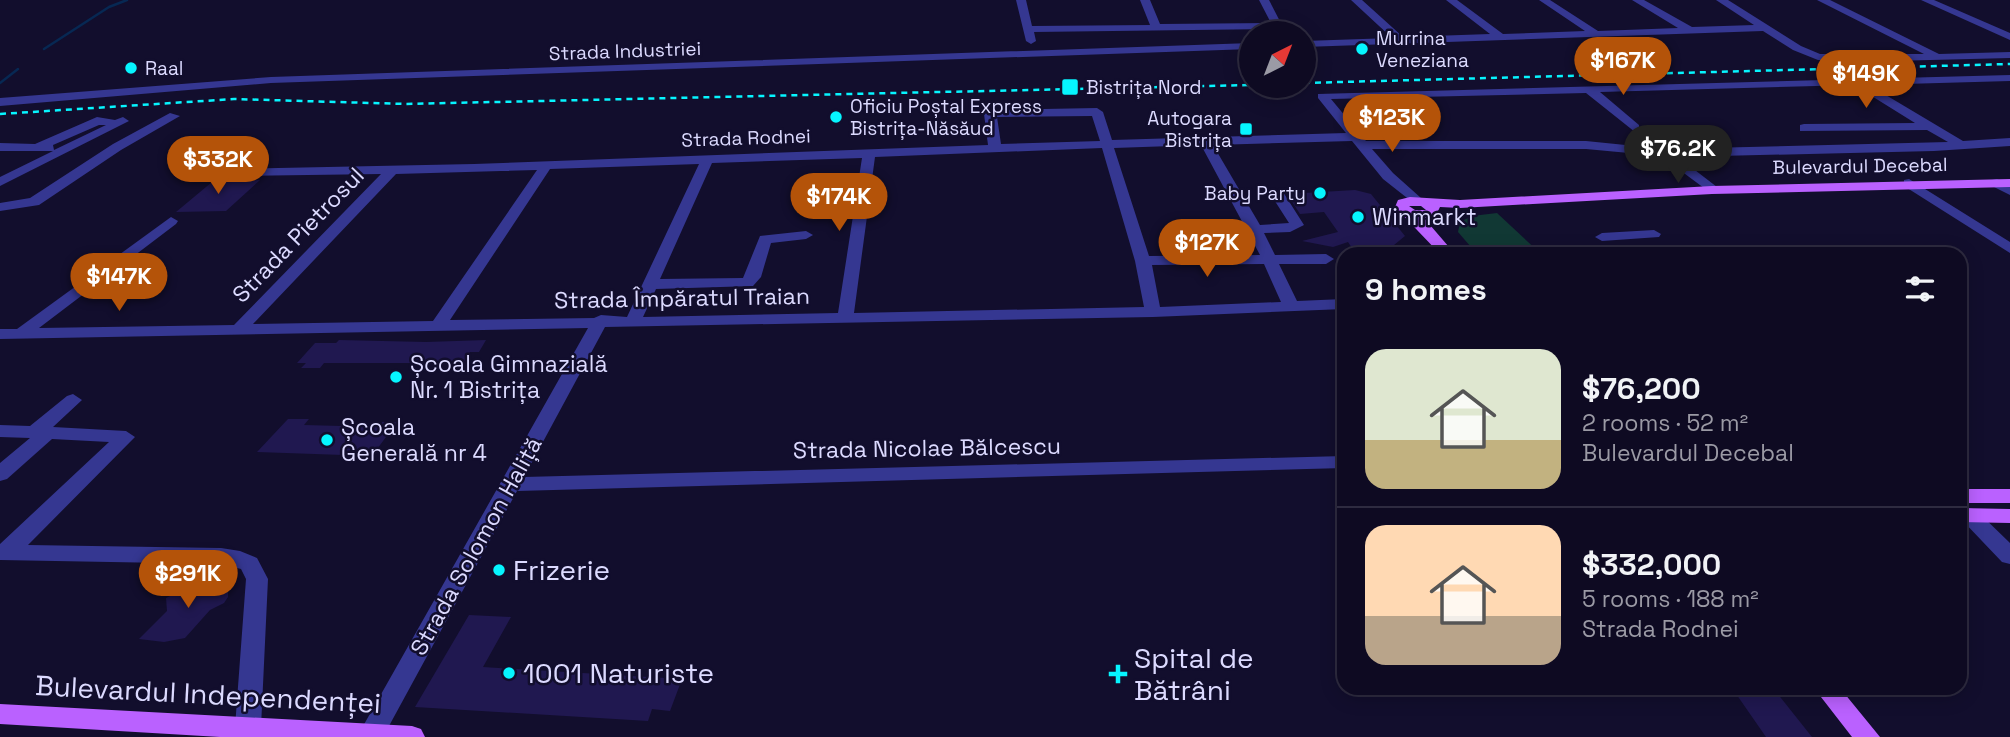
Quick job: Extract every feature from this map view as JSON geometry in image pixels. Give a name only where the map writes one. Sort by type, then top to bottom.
[{"type":"main road","name":"Bulevardul Decebal","points":[[1420,207],[1712,190],[1909,183],[2006,186]]},
{"type":"main road","points":[[1420,207],[1444,247]]},
{"type":"main road","points":[[1420,207],[1454,247]]},
{"type":"main road","points":[[1967,508],[2010,496]]},
{"type":"main road","points":[[1967,510],[2010,516]]},
{"type":"main road","points":[[1832,695],[1865,735]]},
{"type":"main road","name":"Bulevardul Independenței","points":[[0,714],[412,737]]},
{"type":"street","points":[[1021,0],[1029,29],[1032,55]]},
{"type":"street","points":[[1145,0],[1157,29]]},
{"type":"street","points":[[1264,0],[1275,21]]},
{"type":"street","points":[[1356,0],[1401,41]]},
{"type":"street","points":[[1451,0],[1500,37]]},
{"type":"street","points":[[1544,0],[1596,34]]},
{"type":"street","points":[[1637,0],[1691,31]]},
{"type":"street","points":[[1721,0],[1818,57],[2010,55]]},
{"type":"street","points":[[1822,0],[1939,57]]},
{"type":"street","points":[[1926,0],[2010,37]]},
{"type":"street","points":[[1316,44],[1765,28]]},
{"type":"street","points":[[1029,29],[1239,30]]},
{"type":"street","name":"Strada Industriei","points":[[0,102],[271,80],[1239,46]]},
{"type":"street","points":[[1420,207],[1396,185],[1322,96],[2010,78]]},
{"type":"street","points":[[1858,83],[1958,143]]},
{"type":"street","points":[[1590,90],[1635,128]]},
{"type":"street","points":[[995,147],[990,114],[1097,112],[1143,261],[1153,312]]},
{"type":"street","points":[[0,207],[34,202],[117,147],[174,116]]},
{"type":"street","points":[[0,182],[123,121],[97,121],[39,147]]},
{"type":"street","points":[[1804,128],[1929,126]]},
{"type":"street","points":[[1205,141],[1255,229],[1292,306]]},
{"type":"street","name":"Strada Rodnei","points":[[180,174],[391,172],[1205,141],[1586,145],[1665,153],[2008,143]]},
{"type":"street","points":[[0,147],[68,149]]},
{"type":"street","points":[[845,318],[869,153]]},
{"type":"street","points":[[1665,153],[1712,190]]},
{"type":"street","points":[[634,319],[708,158]]},
{"type":"street","points":[[437,327],[546,166]]},
{"type":"street","name":"Strada Pietrosul","points":[[238,330],[391,172]]},
{"type":"street","points":[[1909,183],[2010,249]]},
{"type":"street","points":[[1255,229],[1290,228],[1297,225],[1278,195]]},
{"type":"street","points":[[21,334],[171,221]]},
{"type":"street","points":[[1602,236],[1654,234]]},
{"type":"street","points":[[650,284],[747,283],[753,277],[765,239],[806,235]]},
{"type":"street","points":[[1143,261],[1326,259]]},
{"type":"street","name":"Strada Împăratul Traian","points":[[0,334],[437,327],[634,319],[1153,312],[1337,304]]},
{"type":"street","name":"Strada Solomon Haliță","points":[[371,735],[601,320]]},
{"type":"street","points":[[0,474],[73,400]]},
{"type":"street","points":[[0,431],[126,437],[6,556]]},
{"type":"street","name":"Strada Nicolae Bălcescu","points":[[512,484],[1337,462]]},
{"type":"street","points":[[1967,513],[2010,556]]},
{"type":"street","points":[[6,556],[221,556],[248,561],[255,569],[257,579],[248,727]]},
{"type":"green space","points":[[1497,213],[1533,247],[1471,247],[1458,232],[1460,222],[1472,216]]},
{"type":"building","points":[[260,180],[226,211],[176,212],[212,182]]},
{"type":"building","name":"Winmarkt","points":[[1355,190],[1371,194],[1405,236],[1392,247],[1351,247],[1348,242],[1333,247],[1302,241],[1338,232],[1324,212],[1300,214],[1287,194]]},
{"type":"building","points":[[339,340],[486,340],[479,352],[470,352],[464,363],[324,363],[320,368],[301,368],[306,363],[297,363],[315,343],[336,343]]},
{"type":"building","name":"Școala Generală nr 4","points":[[288,419],[309,419],[304,425],[379,427],[382,422],[397,422],[372,456],[257,452]]},
{"type":"building","points":[[214,575],[224,575],[224,589],[228,590],[228,597],[224,603],[210,610],[185,638],[164,642],[139,639],[167,611],[166,598]]},
{"type":"building","name":"1001 Naturiste","points":[[469,615],[511,617],[483,667],[682,679],[670,711],[652,709],[648,721],[415,707]]},
{"type":"building","points":[[1737,695],[1779,695],[1812,737],[1766,737]]},
{"type":"waterway","points":[[44,49],[109,7],[127,0]]},
{"type":"waterway","points":[[0,83],[18,69]]},
{"type":"railway","points":[[1316,83],[2010,64]]},
{"type":"railway","points":[[0,114],[234,99],[406,104],[1239,85]]},
{"type":"place","name":"Murrina Veneziana","points":[[1362,49]]},
{"type":"place","name":"Raal","points":[[131,68]]},
{"type":"place","name":"Bistrița Nord","points":[[1070,87]]},
{"type":"place","name":"Oficiu Poștal Express Bistrița-Năsăud","points":[[836,117]]},
{"type":"place","name":"Autogara Bistrița","points":[[1246,129]]},
{"type":"place","name":"Baby Party","points":[[1320,193]]},
{"type":"place","name":"Winmarkt","points":[[1358,217]]},
{"type":"place","name":"Școala Gimnazială Nr. 1 Bistrița","points":[[396,377]]},
{"type":"place","name":"Școala Generală nr 4","points":[[327,440]]},
{"type":"place","name":"Frizerie","points":[[499,570]]},
{"type":"place","name":"1001 Naturiste","points":[[509,673]]},
{"type":"place","name":"Spital de Bătrâni","points":[[1118,674]]}]
